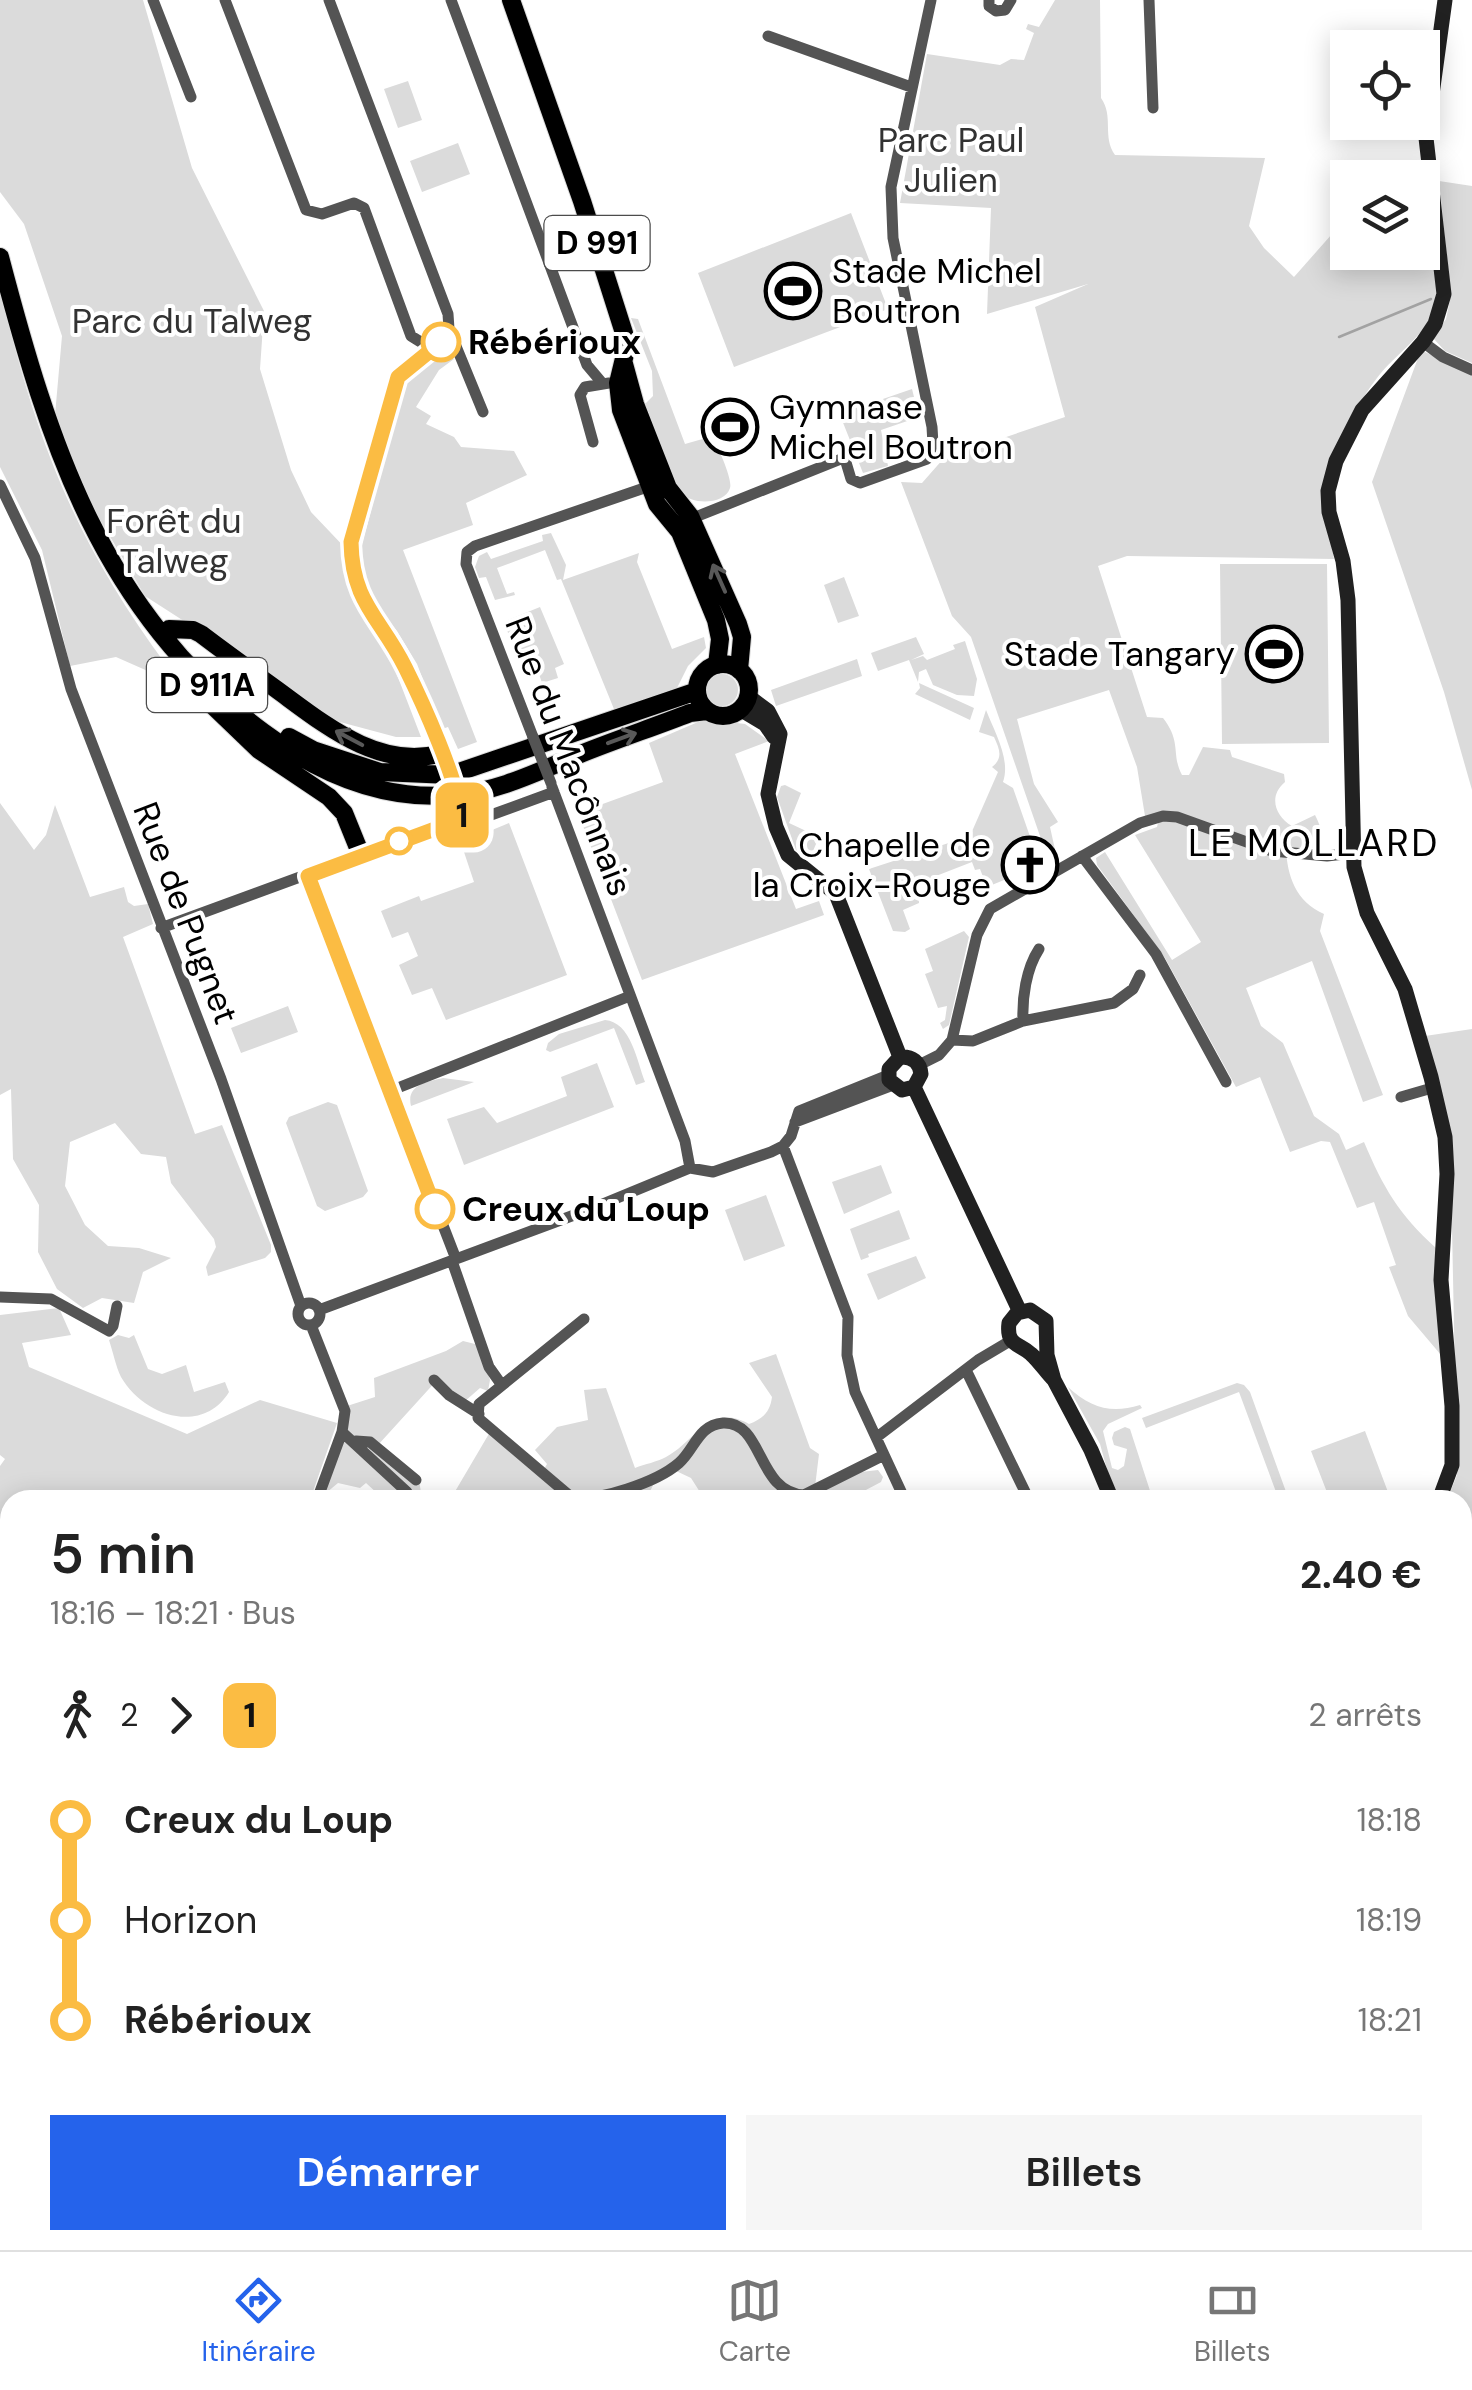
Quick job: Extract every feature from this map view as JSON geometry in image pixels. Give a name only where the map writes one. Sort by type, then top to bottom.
[{"type":"main road","name":"D 991","points":[[511,0],[612,290],[624,333],[624,364],[657,482]]},
{"type":"main road","points":[[1443,1490],[1452,1465],[1452,1406],[1440,1280],[1447,1174],[1445,1136],[1405,990],[1367,913],[1354,853],[1348,600],[1328,491],[1336,461],[1362,410],[1424,342],[1435,324],[1444,294],[1426,138],[1445,0]]},
{"type":"main road","name":"D 911A","points":[[0,257],[56,447],[68,478],[126,588],[184,662],[233,710],[312,764],[383,791],[430,796],[475,792],[513,782],[690,714],[708,711]]},
{"type":"main road","name":"D 991","points":[[624,364],[610,383],[657,482],[671,496],[738,624],[742,638],[739,670]]},
{"type":"main road","name":"D 991","points":[[685,524],[716,620],[720,639],[717,665]]},
{"type":"main road","points":[[110,557],[119,591],[168,659],[259,750],[329,796],[344,812],[361,855]]},
{"type":"main road","name":"D 911A","points":[[110,557],[226,690],[280,732],[313,750],[358,766],[403,775],[450,776],[697,692]]},
{"type":"main road","points":[[169,629],[201,634],[336,732],[364,747],[414,758],[443,755]]},
{"type":"main road","points":[[717,665],[739,670],[748,684],[744,702],[724,716],[708,711],[697,692],[704,672],[717,665]]},
{"type":"main road","points":[[744,702],[765,724],[779,750],[768,794],[776,826],[794,863],[836,894],[900,1058]]},
{"type":"main road","points":[[900,1058],[912,1058],[919,1064],[921,1074],[914,1087],[902,1090],[890,1080],[891,1064],[900,1058]]},
{"type":"main road","points":[[914,1087],[1020,1312]]},
{"type":"main road","points":[[1054,1380],[1046,1341],[1048,1328],[1042,1316],[1030,1310],[1020,1312],[1008,1323],[1010,1341],[1016,1348],[1029,1351],[1054,1380],[1108,1490]]},
{"type":"main road","points":[[1029,1351],[1046,1341]]},
{"type":"street","points":[[153,0],[190,97]]},
{"type":"street","points":[[225,0],[306,210],[322,214],[354,203],[364,208],[411,336],[432,348]]},
{"type":"street","points":[[329,0],[484,412]]},
{"type":"street","points":[[451,0],[587,365],[610,383]]},
{"type":"street","points":[[685,524],[841,459],[851,479],[860,483],[929,457],[932,427],[893,238],[891,187],[931,0]]},
{"type":"street","points":[[989,0],[989,6],[996,11],[1005,10],[1011,0]]},
{"type":"street","points":[[1149,0],[1153,108]]},
{"type":"street","points":[[768,36],[911,87]]},
{"type":"street","points":[[450,330],[443,341],[398,377],[351,542],[351,566],[356,587],[406,668],[443,755],[462,814]]},
{"type":"street","points":[[1424,342],[1443,357],[1472,370]]},
{"type":"street","points":[[593,442],[580,394],[585,387],[610,383]]},
{"type":"street","name":"Rue du Macônnais","points":[[657,482],[622,498],[474,546],[467,552],[466,564],[691,1156],[690,1168]]},
{"type":"street","name":"Rue de Pugnet","points":[[0,484],[35,558],[71,688],[220,1079],[301,1306]]},
{"type":"street","points":[[0,518],[14,513]]},
{"type":"street","points":[[161,928],[308,876],[462,814],[480,820],[552,788]]},
{"type":"street","points":[[919,1064],[939,1055],[952,1040],[985,914],[1140,824],[1163,816],[1188,819],[1272,850],[1327,856],[1354,853]]},
{"type":"street","points":[[1082,856],[1156,954],[1226,1082]]},
{"type":"street","points":[[308,876],[454,1260],[489,1367],[501,1384]]},
{"type":"street","points":[[1023,1021],[1022,1003],[1033,958],[1039,949]]},
{"type":"street","points":[[952,1040],[973,1041],[1023,1021],[1114,1003],[1132,989],[1140,975]]},
{"type":"street","points":[[390,1091],[630,996]]},
{"type":"street","points":[[319,1310],[690,1168],[724,1170],[783,1146],[792,1136],[796,1122],[890,1080]]},
{"type":"street","points":[[1401,1097],[1432,1088]]},
{"type":"street","points":[[783,1146],[848,1316],[847,1356],[855,1392],[900,1490]]},
{"type":"street","points":[[0,1297],[50,1300],[108,1331],[113,1326],[117,1306]]},
{"type":"street","points":[[319,1310],[311,1304],[301,1306],[299,1320],[311,1325],[345,1411],[342,1432],[321,1490]]},
{"type":"street","points":[[311,1325],[319,1319],[319,1310]]},
{"type":"street","points":[[563,1490],[478,1418],[479,1404],[584,1319]]},
{"type":"street","points":[[877,1437],[1010,1341]]},
{"type":"street","points":[[966,1370],[1024,1490]]},
{"type":"street","points":[[434,1380],[479,1414]]},
{"type":"street","points":[[622,1490],[649,1482],[683,1459],[699,1435],[718,1423],[732,1423],[754,1441],[768,1474],[783,1490]]},
{"type":"street","points":[[342,1432],[356,1441],[370,1442],[416,1480]]},
{"type":"street","points":[[356,1441],[362,1453],[405,1490]]},
{"type":"street","points":[[814,1490],[884,1455]]},
{"type":"green space","name":"Parc du Talweg","points":[[0,0],[143,0],[192,168],[264,311],[260,369],[291,470],[311,512],[350,553],[421,737],[396,737],[325,718],[145,596],[86,496],[55,415],[62,336],[24,224],[0,192]]},
{"type":"green space","name":"Parc Paul Julien","points":[[1055,0],[1100,0],[1101,98],[1115,155],[1265,158],[1249,226],[1264,248],[1294,277],[1330,236],[1330,270],[1438,270],[1438,294],[1430,318],[1363,398],[1342,442],[1331,488],[1334,559],[1127,556],[1098,566],[1147,717],[1163,718],[1169,727],[1182,775],[1189,775],[1203,747],[1230,750],[1232,757],[1284,774],[1285,782],[1275,799],[1286,822],[1292,826],[1315,815],[1317,819],[1322,836],[1318,848],[1286,848],[1288,868],[1306,903],[1324,914],[1320,931],[1383,1095],[1363,1102],[1312,961],[1246,988],[1261,1026],[1283,1043],[1314,1116],[1339,1134],[1346,1150],[1364,1142],[1393,1200],[1436,1248],[1441,1355],[1408,1316],[1389,1267],[1396,1265],[1374,1202],[1357,1208],[1330,1142],[1321,1141],[1290,1152],[1260,1077],[1236,1087],[1165,958],[1097,865],[1096,858],[1105,852],[1172,960],[1201,942],[1135,835],[1157,827],[1159,819],[1145,816],[1137,767],[1109,690],[1017,719],[1034,784],[1058,822],[1050,827],[1058,863],[1053,866],[1049,862],[971,637],[952,616],[901,482],[922,483],[944,458],[1065,417],[1035,307],[1088,284],[987,314],[991,208],[900,203],[927,54],[1000,65],[1011,59],[1024,60],[1034,33],[1026,29],[1028,24],[1039,27]]},
{"type":"green space","points":[[408,81],[422,120],[398,128],[384,89]]},
{"type":"green space","points":[[458,143],[470,174],[422,192],[410,161]]},
{"type":"green space","points":[[1440,181],[1472,186],[1472,363],[1445,351],[1433,338],[1446,319],[1451,295]]},
{"type":"green space","name":"Stade Michel Boutron","points":[[851,213],[888,309],[734,367],[698,273]]},
{"type":"green space","points":[[0,287],[28,392],[62,486],[107,575],[167,666],[150,672],[116,657],[70,666],[42,550],[0,467]]},
{"type":"green space","points":[[631,318],[638,319],[685,444],[713,436],[730,484],[722,498],[708,501],[686,497],[672,476],[647,412],[645,404],[653,396],[652,371]]},
{"type":"green space","points":[[1421,350],[1472,375],[1472,790],[1444,692],[1372,482]]},
{"type":"green space","points":[[446,353],[454,359],[439,370],[416,407],[431,416],[426,424],[454,437],[461,447],[514,451],[527,475],[466,503],[473,525],[403,550],[477,742],[458,749],[448,727],[442,729],[417,664],[367,589],[362,546],[401,391],[408,377]]},
{"type":"green space","points":[[912,389],[919,417],[881,430],[888,466],[863,473],[838,410],[855,404],[861,417],[882,410],[880,400]]},
{"type":"green space","points":[[551,533],[566,565],[563,580],[639,553],[637,562],[672,649],[704,637],[706,648],[688,666],[676,690],[616,714],[561,579],[557,580],[545,550],[497,568],[507,594],[515,595],[495,600],[486,577],[479,578],[475,567],[479,556],[487,552],[491,559],[543,541],[542,535]]},
{"type":"green space","name":"Stade Tangary","points":[[1220,564],[1327,564],[1329,743],[1222,744]]},
{"type":"green space","points":[[844,577],[859,616],[838,623],[824,585]]},
{"type":"green space","points":[[540,607],[564,664],[555,668],[558,678],[542,683],[538,671],[529,674],[525,660],[520,661],[506,628],[508,620]]},
{"type":"green space","points":[[916,637],[924,654],[911,660],[923,656],[927,660],[965,641],[977,679],[974,696],[957,695],[933,685],[926,669],[919,672],[918,682],[909,660],[878,671],[871,653]]},
{"type":"green space","points":[[857,659],[862,676],[776,706],[771,690]]},
{"type":"green space","points":[[722,674],[734,678],[738,690],[734,702],[722,706],[710,702],[706,690],[710,678]]},
{"type":"green space","points":[[919,683],[974,708],[970,720],[915,694]]},
{"type":"green space","points":[[986,710],[1003,755],[1003,782],[1013,788],[1040,865],[987,887],[980,869],[975,870],[972,862],[918,883],[919,903],[903,910],[910,929],[893,931],[869,869],[970,836],[998,772],[992,767],[999,756],[994,737],[979,732]]},
{"type":"green space","points":[[705,719],[745,724],[769,741],[735,754],[796,909],[819,901],[824,915],[642,980],[578,813],[663,782],[649,743]]},
{"type":"green space","points":[[785,785],[801,793],[789,823],[819,837],[810,858],[796,850],[777,797]]},
{"type":"green space","points":[[0,803],[34,850],[46,835],[55,805],[90,897],[124,887],[128,902],[134,906],[148,904],[153,924],[123,937],[195,1134],[222,1125],[271,1245],[265,1258],[208,1276],[206,1267],[216,1247],[214,1239],[171,1183],[166,1157],[141,1154],[115,1123],[70,1142],[65,1186],[85,1225],[108,1246],[139,1248],[171,1258],[143,1272],[134,1303],[102,1298],[83,1308],[57,1289],[38,1252],[39,1205],[13,1159],[11,1089],[0,1095]]},
{"type":"green space","points":[[509,823],[567,975],[446,1020],[432,988],[412,995],[399,965],[418,956],[408,932],[392,938],[381,911],[419,896],[421,901],[474,882],[461,843]]},
{"type":"green space","points":[[964,931],[969,937],[949,1025],[943,1029],[940,1023],[945,1020],[947,1006],[938,1008],[925,974],[933,971],[925,949]]},
{"type":"green space","points":[[288,1006],[298,1032],[241,1053],[231,1028]]},
{"type":"green space","points":[[605,1020],[614,1022],[627,1035],[645,1082],[636,1085],[614,1028],[550,1052],[546,1050],[559,1034]]},
{"type":"green space","points":[[1472,1029],[1472,1490],[1451,1490],[1457,1475],[1450,1128],[1425,1036]]},
{"type":"green space","points":[[597,1063],[614,1107],[464,1165],[447,1119],[484,1107],[497,1123],[567,1096],[561,1077]]},
{"type":"green space","points":[[443,1078],[474,1082],[411,1106],[414,1089]]},
{"type":"green space","points":[[328,1102],[337,1105],[368,1191],[363,1197],[325,1211],[317,1206],[286,1123],[289,1117]]},
{"type":"green space","points":[[881,1165],[892,1193],[844,1214],[832,1182]]},
{"type":"green space","points":[[766,1195],[785,1246],[744,1261],[725,1210]]},
{"type":"green space","points":[[899,1210],[910,1239],[861,1260],[850,1229]]},
{"type":"green space","points":[[916,1256],[926,1278],[878,1300],[867,1274]]},
{"type":"green space","points":[[59,1308],[71,1335],[22,1343],[29,1367],[187,1434],[260,1400],[337,1423],[314,1490],[0,1490],[0,1466],[5,1459],[0,1455],[0,1315]]},
{"type":"green space","points":[[118,1335],[134,1335],[148,1369],[162,1374],[186,1365],[194,1392],[225,1382],[229,1392],[204,1413],[189,1417],[158,1411],[131,1391],[121,1377],[109,1340]]},
{"type":"green space","points":[[463,1341],[479,1345],[490,1380],[488,1391],[480,1388],[464,1402],[438,1379],[378,1445],[419,1479],[421,1490],[374,1490],[366,1483],[360,1488],[338,1483],[324,1490],[347,1406],[375,1397],[374,1378]]},
{"type":"green space","points":[[776,1354],[810,1448],[819,1454],[815,1490],[699,1490],[691,1478],[674,1470],[654,1483],[651,1490],[456,1490],[490,1432],[543,1471],[547,1464],[535,1450],[557,1427],[588,1420],[584,1390],[606,1388],[635,1468],[666,1457],[713,1421],[735,1418],[754,1422],[768,1411],[772,1397],[749,1363]]},
{"type":"green space","points":[[1237,1383],[1244,1385],[1250,1392],[1285,1490],[1275,1490],[1239,1392],[1146,1428],[1142,1418]]},
{"type":"green space","points":[[1068,1387],[1102,1407],[1140,1405],[1142,1408],[1108,1424],[1103,1431],[1112,1468],[1118,1470],[1124,1466],[1127,1449],[1114,1445],[1112,1438],[1114,1432],[1130,1429],[1150,1490],[1116,1490],[1100,1444]]},
{"type":"green space","points":[[1365,1431],[1387,1490],[1326,1490],[1311,1451]]},
{"type":"green space","points":[[878,1470],[883,1477],[866,1490],[824,1490],[861,1472]]},
{"type":"waterway","points":[[1339,337],[1431,299]]},
{"type":"bus line","name":"1","points":[[435,1209],[308,876],[462,819],[444,757],[406,668],[366,606],[351,566],[351,542],[398,377],[404,368],[441,342]]},
{"type":"place","name":"Stade Michel Boutron","points":[[793,291]]},
{"type":"place","name":"Rébérioux","points":[[441,342]]},
{"type":"place","name":"Gymnase Michel Boutron","points":[[730,427]]},
{"type":"place","name":"Stade Tangary","points":[[1274,654]]},
{"type":"place","name":"Chapelle de la Croix-Rouge","points":[[1030,865]]},
{"type":"place","name":"Creux du Loup","points":[[435,1209]]},
{"type":"district","name":"LE MOLLARD","points":[[1314,843]]},
{"type":"park label","name":"Forêt du Talweg","points":[[174,541]]}]
